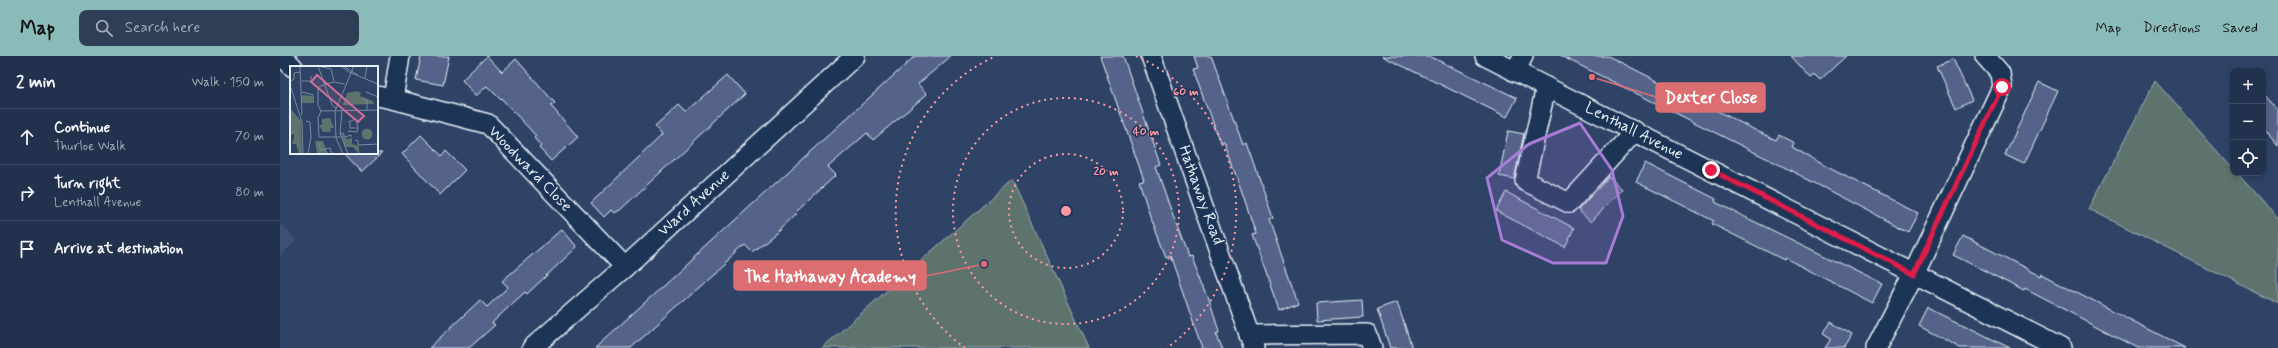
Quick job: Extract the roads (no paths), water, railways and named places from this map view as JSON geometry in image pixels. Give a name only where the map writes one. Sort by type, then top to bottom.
[{"type":"street","points":[[282,56],[292,66]]},
{"type":"street","name":"Woodward Close","points":[[400,56],[385,97],[488,124],[625,267]]},
{"type":"street","name":"Ward Avenue","points":[[532,348],[625,267],[855,56]]},
{"type":"street","name":"Hathaway Road","points":[[1151,56],[1252,341],[1367,334],[1372,348]]},
{"type":"street","name":"Lenthall Avenue","points":[[1485,56],[1519,64],[1546,87],[2061,348]]},
{"type":"street","points":[[1876,348],[1914,274],[2002,87],[2000,73],[1985,56]]},
{"type":"street","points":[[1546,87],[1525,181],[1569,203],[1634,131]]},
{"type":"place","name":"Dexter Close","points":[[1592,77]]},
{"type":"place","name":"The Hathaway Academy","points":[[984,264]]}]
